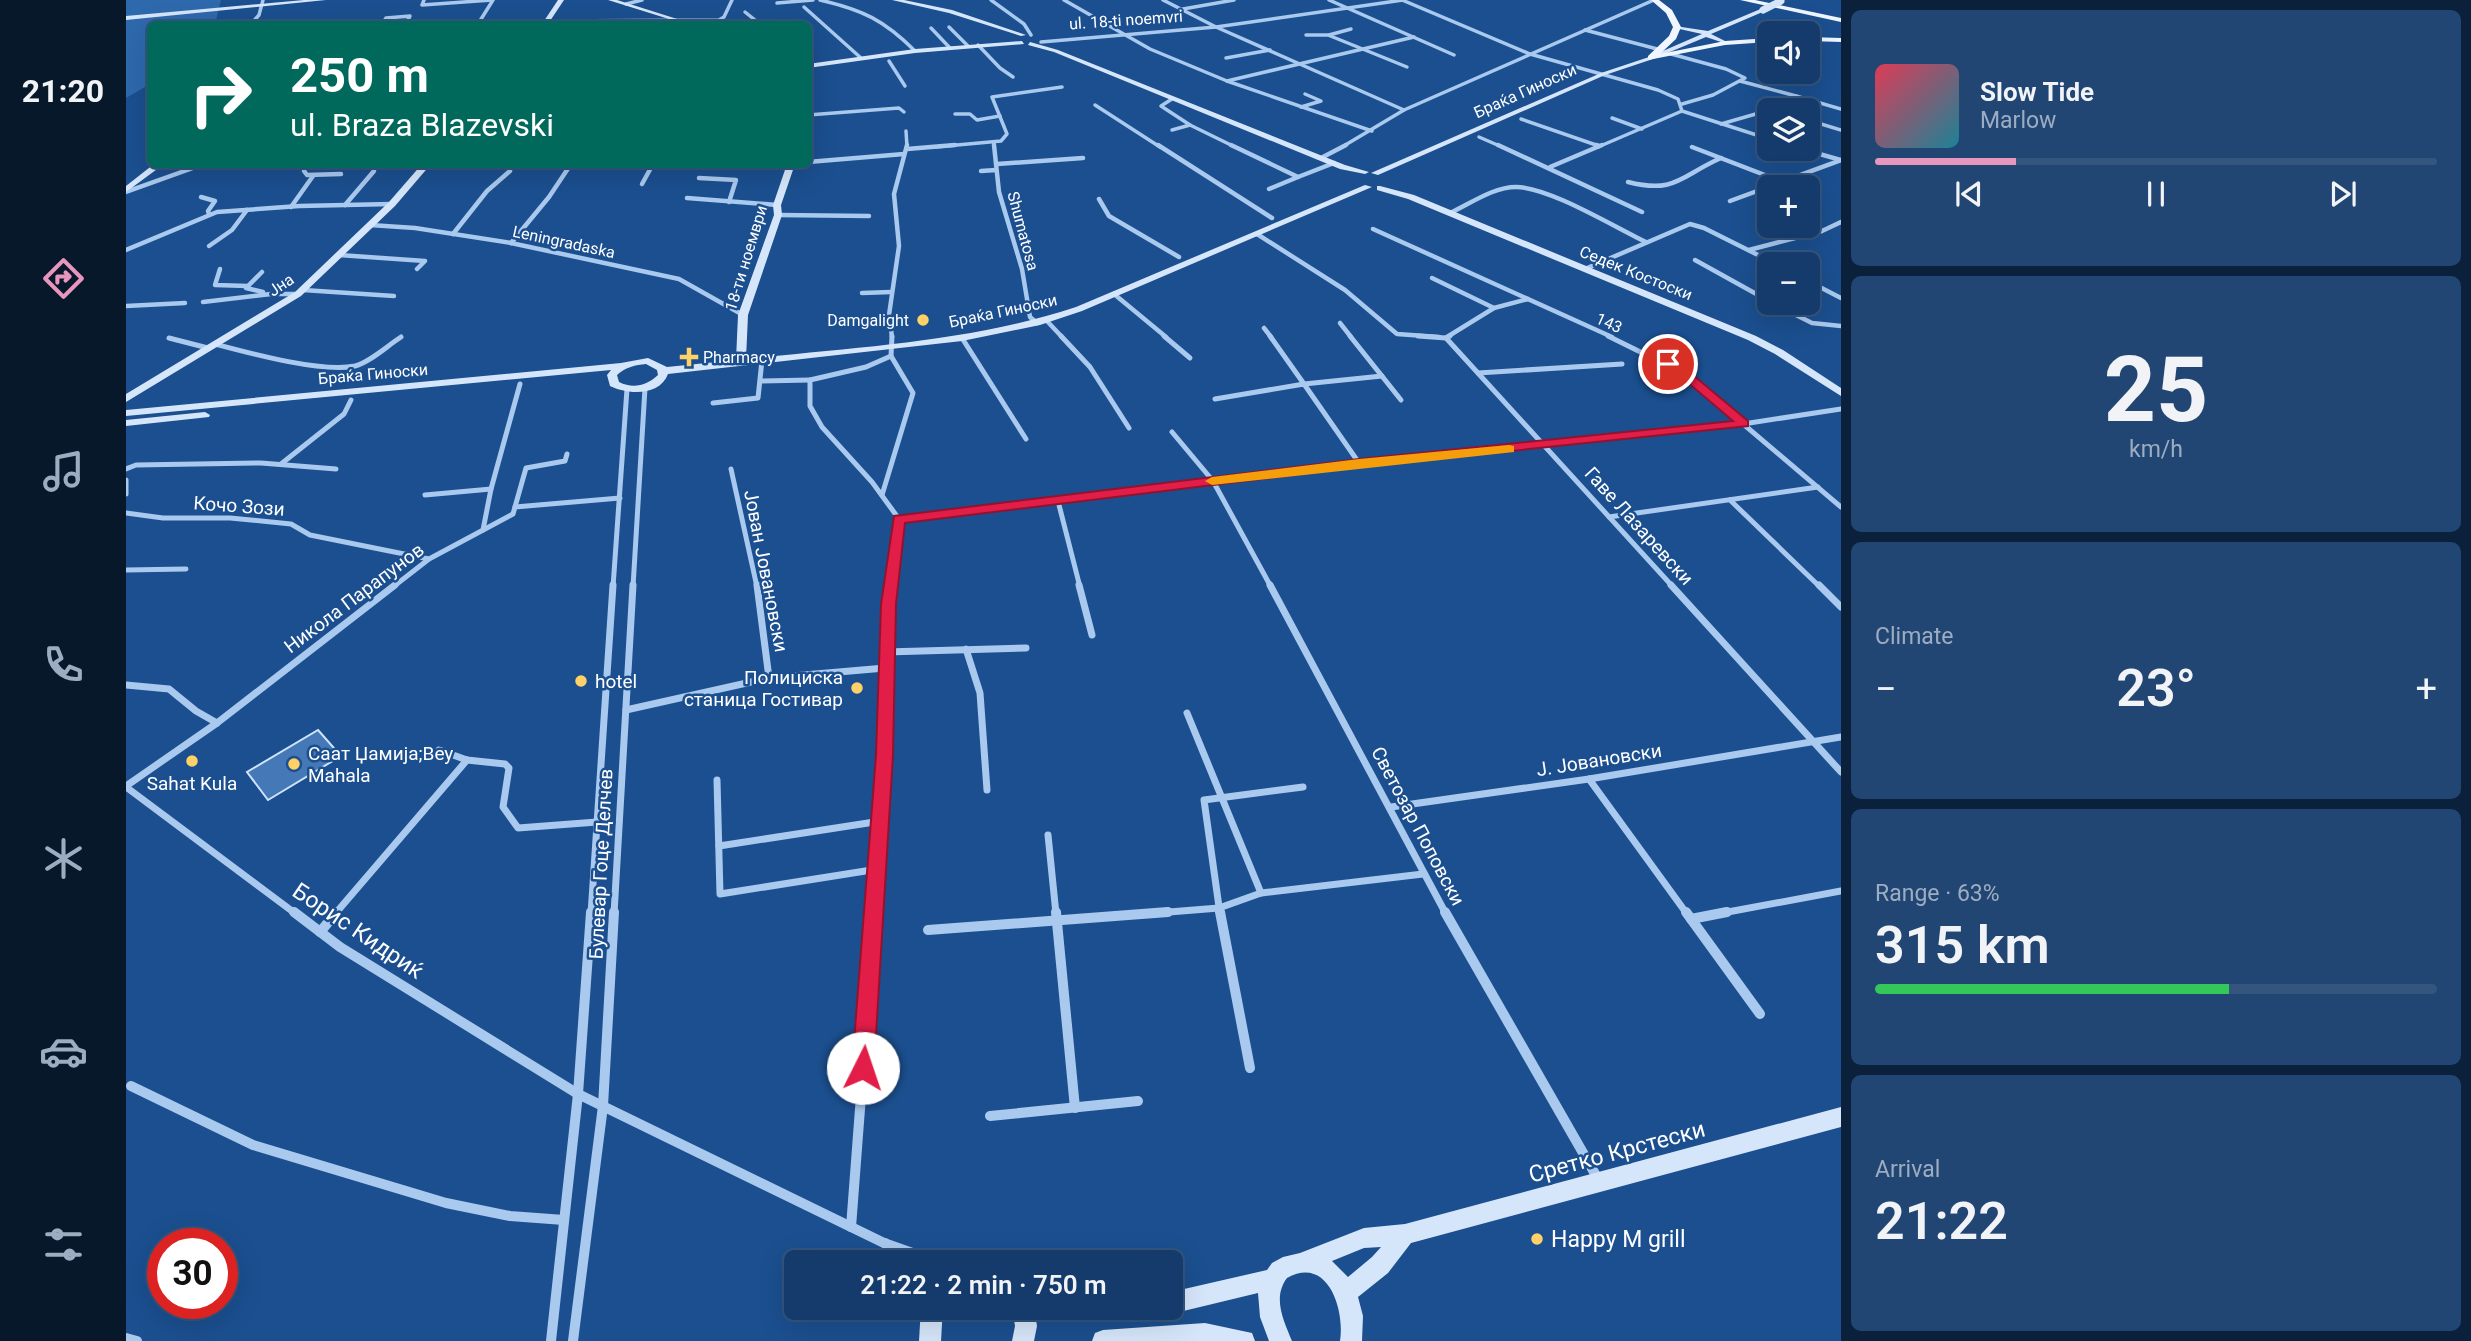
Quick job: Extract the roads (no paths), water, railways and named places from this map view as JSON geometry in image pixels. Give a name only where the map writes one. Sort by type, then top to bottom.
[{"type":"main road","points":[[1651,58],[1673,37],[1677,27],[1669,12],[1655,0]]},
{"type":"main road","points":[[1744,0],[1790,9]]},
{"type":"main road","points":[[1750,0],[1841,20]]},
{"type":"main road","points":[[1820,39],[1841,40]]},
{"type":"main road","points":[[1651,58],[1725,43],[1757,41]]},
{"type":"street","points":[[126,18],[262,3],[323,0]]},
{"type":"street","points":[[424,0],[422,5],[493,0]]},
{"type":"street","points":[[480,21],[493,0]]},
{"type":"street","points":[[548,21],[561,0]]},
{"type":"street","points":[[611,0],[680,21],[722,19],[732,0]]},
{"type":"street","points":[[626,4],[642,0]]},
{"type":"street","points":[[777,3],[813,0]]},
{"type":"street","points":[[820,0],[866,10],[899,34],[915,51]]},
{"type":"street","points":[[895,0],[950,11],[1003,29],[1030,44],[1056,51],[1343,167],[1365,172]]},
{"type":"street","points":[[990,0],[1024,24],[1031,35],[1056,51]]},
{"type":"street","points":[[1064,0],[1123,35],[1227,81],[1372,131]]},
{"type":"street","points":[[1163,0],[1216,27],[1404,110]]},
{"type":"street","points":[[1181,9],[1234,0]]},
{"type":"street","points":[[1329,0],[1454,55]]},
{"type":"street","points":[[1402,0],[1530,54],[1658,90],[1678,99],[1682,104],[1682,111]]},
{"type":"street","name":"ul. 18-ti noemvri","points":[[1041,40],[1216,27],[1402,0]]},
{"type":"street","points":[[1321,158],[1372,131],[1404,110],[1655,0]]},
{"type":"street","name":"Браќа Гиноски","points":[[1375,173],[1603,74],[1651,58],[1782,1]]},
{"type":"street","points":[[254,21],[259,15],[262,3]]},
{"type":"street","points":[[804,7],[861,58]]},
{"type":"street","points":[[745,12],[756,21]]},
{"type":"street","points":[[384,21],[386,18],[411,16],[408,21]]},
{"type":"street","points":[[949,27],[968,46]]},
{"type":"street","points":[[1677,27],[1708,33],[1709,37],[1725,43]]},
{"type":"street","points":[[930,28],[950,48]]},
{"type":"street","points":[[1306,35],[1328,35],[1351,29]]},
{"type":"street","points":[[1584,30],[1661,50]]},
{"type":"street","points":[[812,64],[999,43],[1031,35]]},
{"type":"street","points":[[1328,35],[1407,67]]},
{"type":"street","points":[[1227,81],[1413,37]]},
{"type":"street","points":[[1030,44],[1041,40]]},
{"type":"street","points":[[978,45],[1000,68],[1013,77]]},
{"type":"street","points":[[1226,58],[1271,50]]},
{"type":"street","points":[[1671,54],[1745,78],[1713,95],[1682,104]]},
{"type":"street","points":[[887,57],[905,86]]},
{"type":"street","name":"Браќа Гиноски","points":[[742,358],[762,360],[1038,320],[1071,303],[1272,218],[1355,180],[1365,172],[1388,179],[1643,65],[1651,58]]},
{"type":"street","points":[[1740,80],[1841,109]]},
{"type":"street","points":[[812,162],[1001,141],[1007,134],[992,97],[1062,87]]},
{"type":"street","points":[[1300,107],[1321,101],[1305,93]]},
{"type":"street","points":[[1721,124],[1773,109],[1796,96]]},
{"type":"street","points":[[1172,99],[1161,106],[1190,125],[1298,177]]},
{"type":"street","points":[[1095,104],[1272,218]]},
{"type":"street","points":[[812,115],[899,108],[904,112]]},
{"type":"street","points":[[1550,167],[1682,111],[1757,135]]},
{"type":"street","points":[[954,114],[970,114],[977,120],[1000,116]]},
{"type":"street","points":[[1612,118],[1642,129]]},
{"type":"street","points":[[1521,119],[1600,146]]},
{"type":"street","points":[[1820,124],[1841,130]]},
{"type":"street","points":[[1172,130],[1190,125]]},
{"type":"street","points":[[882,495],[913,393],[891,356],[893,341],[889,315],[899,246],[894,194],[905,152],[906,131]]},
{"type":"street","points":[[1479,138],[1550,167],[1642,212]]},
{"type":"street","name":"Shumatosa","points":[[994,142],[1001,199],[1038,320]]},
{"type":"street","points":[[1692,147],[1765,175]]},
{"type":"street","points":[[1801,175],[1841,160],[1820,154]]},
{"type":"street","points":[[981,171],[1083,158]]},
{"type":"street","points":[[1629,182],[1661,187],[1721,158]]},
{"type":"street","points":[[1269,189],[1334,163]]},
{"type":"street","points":[[1343,167],[1355,180]]},
{"type":"street","points":[[126,191],[155,168]]},
{"type":"street","points":[[126,191],[192,168]]},
{"type":"street","points":[[305,168],[304,172],[313,176],[341,174]]},
{"type":"street","name":"Јна","points":[[126,398],[301,292],[392,204],[424,168]]},
{"type":"street","points":[[510,243],[549,197],[568,168]]},
{"type":"street","points":[[642,184],[651,168]]},
{"type":"street","name":"18-ти ноември","points":[[742,358],[743,314],[790,168]]},
{"type":"street","points":[[453,233],[472,214],[487,191],[496,186],[510,170]]},
{"type":"street","points":[[345,205],[374,171]]},
{"type":"street","points":[[291,207],[313,176]]},
{"type":"street","points":[[699,178],[736,180],[729,202]]},
{"type":"street","points":[[1388,179],[1411,197]]},
{"type":"street","name":"Браќа Гиноски","points":[[1355,180],[1368,187],[1380,188],[1388,185],[1388,179]]},
{"type":"street","name":"Браќа Гиноски","points":[[126,413],[623,366],[639,361],[659,367],[893,341],[962,338],[1038,320],[1114,294],[1368,187]]},
{"type":"street","points":[[1450,213],[1505,189],[1521,187],[1548,196],[1646,242]]},
{"type":"street","points":[[1380,188],[1411,197]]},
{"type":"street","points":[[1730,201],[1757,191]]},
{"type":"street","points":[[201,197],[215,201],[208,211],[209,214]]},
{"type":"street","name":"Седек Костоски","points":[[1411,197],[1752,338],[1789,358],[1841,393]]},
{"type":"street","points":[[687,198],[778,210],[869,216]]},
{"type":"street","points":[[1099,199],[1109,216],[1179,257]]},
{"type":"street","points":[[126,250],[209,214],[291,207],[392,204]]},
{"type":"street","points":[[209,246],[232,230],[247,210]]},
{"type":"street","points":[[1749,250],[1822,231],[1841,222]]},
{"type":"street","name":"Leningradaska","points":[[370,225],[453,233],[679,279],[743,314]]},
{"type":"street","points":[[1585,270],[1681,227],[1696,225],[1757,254]]},
{"type":"street","name":"143","points":[[1373,229],[1653,356],[1683,373],[1841,507]]},
{"type":"street","points":[[1257,233],[1345,290],[1397,334],[1446,338],[1494,308],[1528,299]]},
{"type":"street","points":[[339,256],[425,261],[417,269]]},
{"type":"street","points":[[1695,260],[1757,294]]},
{"type":"street","points":[[220,269],[215,285],[248,286],[262,272]]},
{"type":"street","points":[[1432,278],[1494,308]]},
{"type":"street","points":[[248,286],[246,288],[271,294]]},
{"type":"street","points":[[1820,287],[1841,298]]},
{"type":"street","points":[[203,302],[301,292],[394,296]]},
{"type":"street","points":[[862,293],[891,292]]},
{"type":"street","points":[[1114,294],[1190,358]]},
{"type":"street","points":[[126,306],[185,303]]},
{"type":"street","points":[[1796,315],[1812,323],[1841,326]]},
{"type":"street","points":[[1038,320],[1090,366],[1129,428]]},
{"type":"street","points":[[1340,323],[1401,400]]},
{"type":"street","points":[[1264,328],[1359,463]]},
{"type":"street","points":[[169,338],[278,360],[345,367],[358,365],[401,337]]},
{"type":"street","points":[[962,338],[1026,439]]},
{"type":"street","name":"Гаве Лазаревски","points":[[1446,338],[1841,772]]},
{"type":"street","points":[[761,381],[810,380],[866,367],[891,356]]},
{"type":"street","points":[[713,403],[758,397],[762,360]]},
{"type":"street","points":[[1478,373],[1622,364]]},
{"type":"street","points":[[623,366],[612,375],[614,384],[627,389],[645,388],[659,380],[659,367]]},
{"type":"street","name":"Браќа Гиноски","points":[[126,423],[612,375]]},
{"type":"street","points":[[1215,399],[1304,384],[1382,376]]},
{"type":"street","points":[[810,380],[810,406],[822,427],[882,495],[899,519],[888,604],[881,821],[851,1227]]},
{"type":"street","points":[[483,530],[491,489],[520,384]]},
{"type":"street","name":"Булевар Гоце Делчев","points":[[573,1341],[603,1106],[645,388]]},
{"type":"street","name":"Булевар Гоце Делчев","points":[[551,1341],[578,1094],[627,389]]},
{"type":"street","points":[[281,465],[344,414],[351,400]]},
{"type":"street","points":[[899,519],[1359,463],[1743,424],[1841,409]]},
{"type":"street","name":"Светозар Поповски","points":[[1172,432],[1213,481],[1391,807],[1423,874],[1600,1183]]},
{"type":"street","points":[[567,454],[565,461],[554,465],[526,468],[515,507],[620,498]]},
{"type":"street","points":[[126,469],[136,465],[281,465],[336,469]]},
{"type":"street","name":"Јован Јовановски","points":[[731,469],[756,581],[769,678]]},
{"type":"street","points":[[126,480],[126,494]]},
{"type":"street","points":[[1609,517],[1818,487]]},
{"type":"street","points":[[425,495],[491,489]]},
{"type":"street","points":[[1730,500],[1841,607]]},
{"type":"street","points":[[1058,501],[1092,635]]},
{"type":"street","name":"Никола Парапунов","points":[[126,787],[217,723],[429,559],[513,514],[515,507]]},
{"type":"street","name":"Кочо Зози","points":[[126,513],[163,518],[230,518],[290,524],[310,535],[429,559]]},
{"type":"street","points":[[126,570],[186,569]]},
{"type":"street","points":[[886,652],[1026,648]]},
{"type":"street","points":[[966,649],[980,693],[987,790]]},
{"type":"street","points":[[626,710],[769,678],[885,668]]},
{"type":"street","points":[[126,685],[169,689],[196,711],[217,723]]},
{"type":"street","points":[[1188,713],[1261,893]]},
{"type":"street","name":"Ј. Јовановски","points":[[1391,807],[1588,779],[1841,737]]},
{"type":"street","points":[[439,750],[467,760],[505,764],[509,768],[503,807],[518,828],[597,822]]},
{"type":"street","points":[[320,932],[467,760]]},
{"type":"street","points":[[1588,779],[1760,1014]]},
{"type":"street","points":[[717,780],[720,894],[878,870]]},
{"type":"street","name":"Борис Кидриќ","points":[[126,787],[320,932],[578,1094],[603,1106]]},
{"type":"street","points":[[1250,1068],[1219,908],[1205,800],[1222,800],[1303,787]]},
{"type":"street","points":[[719,846],[881,821]]},
{"type":"street","points":[[1048,835],[1075,1108]]},
{"type":"street","points":[[928,930],[1219,908],[1261,893],[1423,874]]},
{"type":"street","points":[[1691,919],[1841,891]]},
{"type":"street","points":[[131,1086],[253,1145],[446,1203],[510,1216],[564,1220]]},
{"type":"street","points":[[990,1116],[1138,1101]]},
{"type":"street","points":[[603,1106],[884,1243],[904,1250]]},
{"type":"street","name":"Сретко Крстески","points":[[1183,1300],[1273,1279],[1286,1266],[1304,1262],[1364,1238],[1405,1234],[1841,1118]]},
{"type":"street","points":[[1346,1293],[1380,1265],[1405,1234]]},
{"type":"street","points":[[884,1243],[890,1250]]},
{"type":"street","points":[[1304,1262],[1327,1271],[1346,1293],[1352,1308],[1353,1341]]},
{"type":"street","points":[[1273,1279],[1267,1304],[1269,1318],[1281,1341]]},
{"type":"street","points":[[928,1339],[930,1320]]},
{"type":"street","points":[[1023,1341],[1025,1320]]},
{"type":"street","points":[[1103,1341],[1205,1334],[1244,1341]]},
{"type":"street","points":[[126,1338],[137,1341]]},
{"type":"place","name":"Damgalight","points":[[923,320]]},
{"type":"place","name":"Pharmacy","points":[[689,357]]},
{"type":"place","name":"hotel","points":[[581,681]]},
{"type":"place","name":"Полициска станица Гостивар","points":[[857,688]]},
{"type":"place","name":"Sahat Kula","points":[[192,761]]},
{"type":"place","name":"Саат Џамија;Bey Mahala","points":[[294,764]]},
{"type":"place","name":"Happy M grill","points":[[1537,1239]]}]
